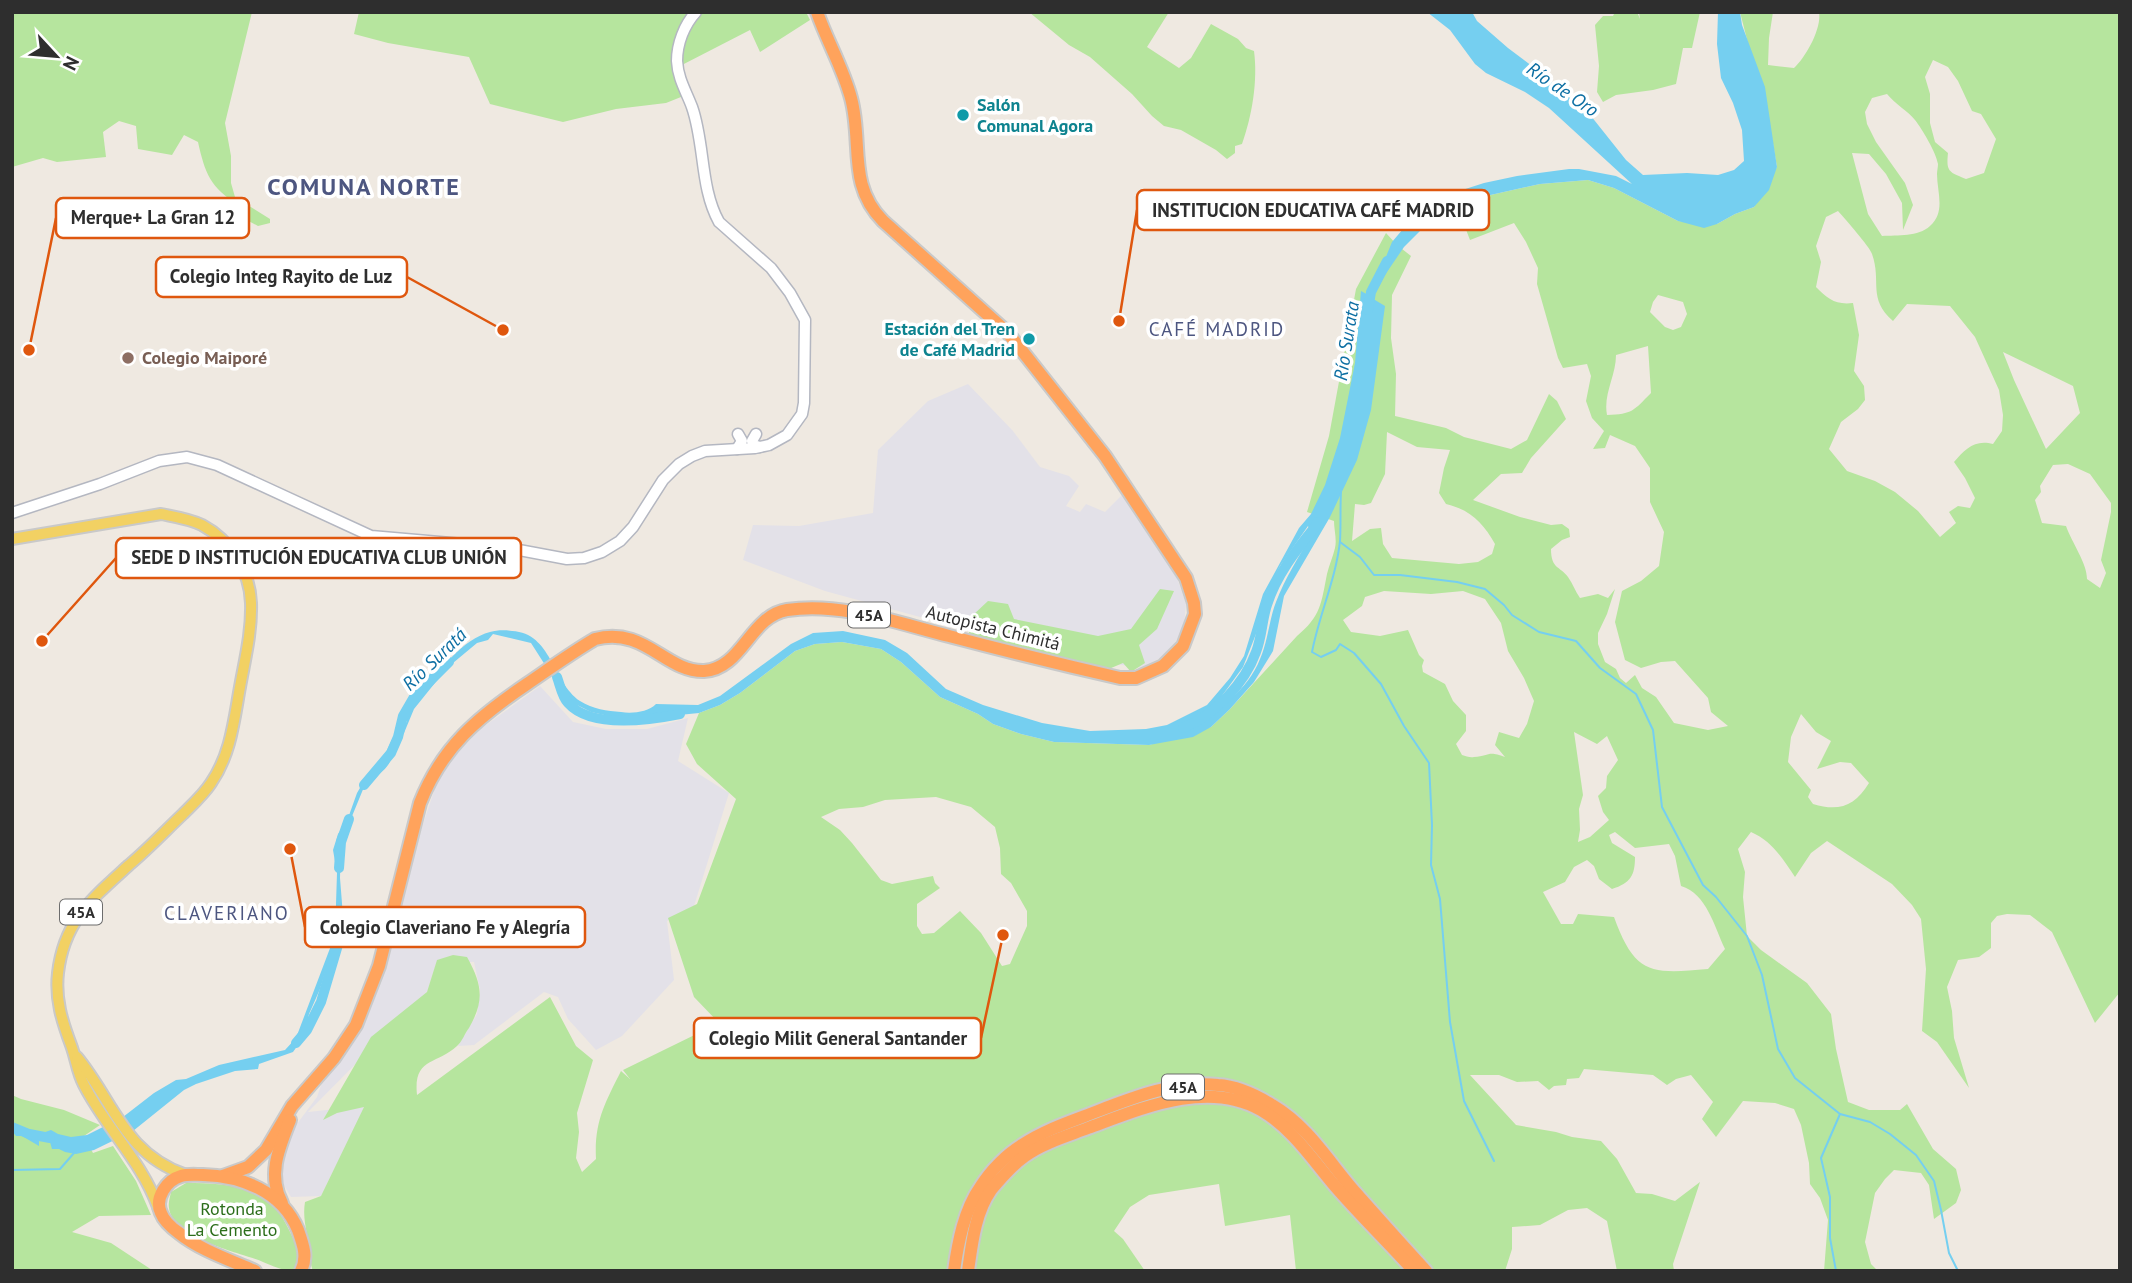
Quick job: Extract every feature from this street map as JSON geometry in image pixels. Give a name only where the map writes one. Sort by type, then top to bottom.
[{"type":"highway","name":"Autopista Chimitá","points":[[223,1176],[256,1161],[266,1150],[292,1106],[346,1041],[379,966],[420,803],[446,754],[463,733],[488,710],[595,639],[623,637],[686,667],[710,670],[728,662],[757,627],[776,613],[816,608],[864,614],[1120,678],[1136,678],[1163,666],[1183,646],[1193,623],[1194,603],[1190,587],[1178,563],[1105,456],[1008,333],[883,221],[867,202],[858,173],[852,103],[847,84],[825,37],[817,12]]},
{"type":"highway","name":"Autopista Chimitá","points":[[286,1210],[275,1186],[275,1162],[291,1116],[314,1081]]},
{"type":"highway","name":"45A","points":[[954,1271],[968,1210],[981,1186],[1019,1146],[1052,1129],[1153,1091],[1218,1084],[1260,1098],[1301,1128],[1426,1271]]},
{"type":"highway","name":"45A","points":[[968,1271],[972,1236],[990,1192],[1007,1171],[1025,1156],[1119,1116],[1190,1097],[1226,1098],[1243,1102],[1279,1123],[1415,1271]]},
{"type":"highway","name":"45A","points":[[186,1175],[223,1176],[247,1182],[276,1199],[296,1226],[313,1271]]},
{"type":"highway","points":[[160,1213],[160,1198],[165,1186],[174,1178],[186,1175]]},
{"type":"highway","name":"45A","points":[[160,1213],[188,1239],[255,1271]]},
{"type":"highway","points":[[301,1271],[305,1261],[304,1248]]},
{"type":"main road","name":"45A","points":[[12,539],[162,514],[184,518],[220,538],[233,552],[244,571],[251,601],[247,650],[229,746],[222,765],[202,795],[89,902],[66,939],[58,974],[60,1015],[75,1056],[124,1148],[142,1173],[160,1213]]},
{"type":"main road","name":"45A","points":[[110,1118],[155,1161],[186,1175]]},
{"type":"street","points":[[12,513],[159,461],[194,458],[225,468],[372,536],[508,548],[573,559],[596,554],[620,541],[643,514],[663,480],[678,464],[705,451],[758,447],[782,439],[792,430],[802,414],[805,320],[790,293],[771,268],[719,222],[714,213],[699,130],[678,73],[679,44],[689,20],[696,12]]},
{"type":"street","points":[[737,449],[742,441],[738,434]]},
{"type":"street","points":[[755,434],[752,441],[758,447]]},
{"type":"shaded area","points":[[968,384],[1013,431],[1040,467],[1069,476],[1079,486],[1066,506],[1080,512],[1086,504],[1105,512],[1122,495],[1176,575],[1186,604],[1184,625],[1175,643],[1160,658],[1142,668],[1095,661],[825,591],[743,560],[753,525],[799,526],[873,513],[878,450],[928,401]]},
{"type":"shaded area","points":[[540,686],[573,722],[606,729],[647,729],[688,718],[678,761],[729,793],[694,906],[667,921],[674,980],[622,1036],[596,1050],[568,1019],[558,997],[544,992],[474,1045],[458,1046],[477,1014],[480,990],[474,962],[437,961],[427,992],[308,1112],[365,1106],[321,1196],[291,1197],[282,1182],[281,1165],[285,1140],[317,1097],[323,1079],[346,1051],[398,907],[439,776],[479,730]]},
{"type":"green space","points":[[12,12],[252,12],[225,123],[235,197],[270,219],[270,223],[258,226],[243,218],[239,205],[221,192],[210,179],[198,142],[184,135],[172,155],[138,149],[136,126],[119,121],[103,132],[106,157],[57,162],[43,158],[12,167]]},
{"type":"green space","points":[[359,12],[806,12],[810,20],[760,52],[750,30],[680,66],[691,93],[666,103],[616,109],[563,122],[490,104],[469,57],[388,43],[354,34]]},
{"type":"green space","points":[[1029,12],[1169,12],[1147,47],[1179,68],[1191,58],[1211,24],[1238,39],[1246,48],[1254,51],[1255,62],[1253,98],[1242,144],[1235,146],[1235,153],[1227,159],[1181,130],[1164,126],[1090,57],[1069,45]]},
{"type":"green space","points":[[1615,12],[1637,12],[1640,19],[1639,12],[1700,12],[1692,48],[1683,48],[1676,84],[1616,95],[1603,102],[1597,92],[1599,66],[1595,25],[1603,16],[1613,16]]},
{"type":"green space","points":[[1740,12],[1773,12],[1768,65],[1794,68],[1812,42],[1818,26],[1819,12],[2120,12],[2120,992],[2095,1023],[2052,932],[2030,915],[1997,916],[1991,923],[1991,948],[1979,957],[1958,960],[1947,987],[1954,1038],[1969,1088],[1937,1042],[1922,1031],[1926,969],[1921,919],[1892,884],[1827,841],[1811,853],[1795,877],[1771,845],[1751,832],[1738,849],[1745,872],[1743,897],[1747,936],[1761,950],[1807,983],[1831,1014],[1848,1102],[1869,1110],[1900,1110],[1907,1104],[1933,1149],[1956,1169],[1961,1190],[1956,1203],[1934,1219],[1929,1185],[1921,1173],[1894,1170],[1885,1179],[1875,1193],[1865,1242],[1871,1264],[1878,1271],[1824,1271],[1828,1220],[1820,1198],[1810,1184],[1809,1163],[1801,1125],[1794,1109],[1775,1103],[1743,1101],[1716,1137],[1702,1119],[1713,1102],[1691,1075],[1667,1085],[1653,1075],[1584,1069],[1579,1078],[1567,1079],[1566,1085],[1554,1086],[1549,1090],[1538,1081],[1517,1082],[1499,1075],[1470,1075],[1516,1125],[1601,1141],[1617,1159],[1636,1193],[1652,1194],[1675,1201],[1700,1182],[1673,1264],[1674,1271],[1617,1271],[1607,1221],[1587,1208],[1568,1210],[1540,1225],[1512,1227],[1512,1249],[1505,1271],[1296,1271],[1290,1215],[1225,1226],[1219,1184],[1149,1195],[1130,1207],[1114,1231],[1123,1239],[1145,1271],[313,1271],[305,1221],[305,1202],[321,1196],[364,1107],[337,1113],[323,1120],[371,1037],[427,992],[437,960],[453,955],[467,957],[480,992],[478,1009],[459,1044],[423,1068],[417,1083],[417,1095],[550,997],[576,1046],[593,1060],[577,1113],[579,1132],[576,1158],[582,1172],[596,1159],[599,1123],[621,1071],[630,1079],[623,1070],[719,1023],[694,997],[668,918],[697,904],[736,799],[697,764],[686,744],[699,713],[740,693],[795,651],[815,644],[842,642],[881,649],[901,662],[940,697],[978,714],[993,724],[1054,742],[1149,745],[1211,727],[1230,709],[1311,622],[1321,602],[1336,545],[1334,521],[1307,512],[1329,436],[1356,289],[1386,233],[1411,256],[1392,295],[1395,416],[1446,428],[1464,437],[1511,449],[1527,440],[1549,394],[1557,401],[1566,419],[1531,458],[1522,473],[1501,474],[1473,500],[1520,517],[1551,525],[1562,524],[1569,529],[1570,537],[1551,549],[1551,555],[1554,564],[1568,577],[1580,598],[1598,594],[1608,598],[1615,589],[1598,633],[1598,644],[1605,662],[1616,669],[1626,683],[1635,675],[1642,688],[1656,697],[1674,723],[1708,730],[1728,726],[1711,712],[1708,698],[1675,661],[1641,668],[1625,660],[1615,622],[1622,591],[1641,581],[1659,566],[1664,532],[1650,502],[1650,468],[1635,446],[1610,435],[1605,448],[1593,449],[1604,431],[1592,418],[1586,401],[1591,376],[1587,364],[1563,368],[1558,358],[1537,284],[1538,268],[1526,242],[1514,223],[1470,240],[1460,214],[1421,230],[1457,205],[1486,196],[1540,184],[1588,180],[1614,188],[1678,221],[1717,224],[1754,207],[1777,167]],"holes":[[[1933,60],[1948,67],[1972,111],[1981,114],[1996,139],[1984,173],[1966,179],[1950,170],[1948,153],[1935,142],[1930,123],[1930,94],[1925,77]],[[1887,94],[1918,124],[1935,153],[1940,202],[1935,220],[1925,230],[1908,235],[1882,236],[1868,214],[1852,153],[1869,154],[1886,174],[1902,203],[1903,230],[1913,205],[1905,183],[1876,142],[1867,124],[1865,112],[1872,98]],[[1838,211],[1872,254],[1878,297],[1885,313],[1893,321],[1907,304],[1950,306],[1975,337],[1999,390],[2003,415],[2002,431],[1993,444],[1971,446],[1954,462],[1975,498],[1970,508],[1958,506],[1949,512],[1956,523],[1940,537],[1918,511],[1895,492],[1847,471],[1829,449],[1841,422],[1865,400],[1864,386],[1854,371],[1859,335],[1853,303],[1832,300],[1816,287],[1821,262],[1816,246],[1826,217]],[[1658,295],[1683,302],[1687,314],[1681,327],[1673,330],[1665,327],[1650,312]],[[1648,346],[1651,393],[1632,410],[1607,415],[1607,400],[1616,355]],[[2003,352],[2073,386],[2080,413],[2046,449]],[[1387,432],[1417,447],[1450,450],[1439,493],[1446,504],[1463,510],[1481,524],[1495,544],[1492,554],[1478,562],[1459,564],[1392,558],[1383,544],[1381,528],[1370,529],[1352,541],[1355,504],[1371,503],[1385,474]],[[2068,464],[2090,474],[2111,503],[2101,560],[2106,573],[2100,588],[2087,579],[2082,560],[2066,526],[2042,523],[2035,500],[2041,492],[2040,486],[2053,465]],[[1384,591],[1431,594],[1463,591],[1485,599],[1501,623],[1508,651],[1534,701],[1527,724],[1519,738],[1499,732],[1495,745],[1505,757],[1492,754],[1472,757],[1462,755],[1456,744],[1466,731],[1466,715],[1453,701],[1445,684],[1423,672],[1424,660],[1408,630],[1380,636],[1351,632],[1343,620],[1362,606],[1365,597]],[[1801,714],[1816,732],[1831,741],[1817,769],[1840,762],[1851,763],[1869,783],[1852,802],[1838,807],[1813,804],[1808,797],[1811,790],[1788,762],[1791,737]],[[1574,732],[1597,744],[1607,736],[1618,760],[1607,776],[1606,788],[1598,796],[1603,812],[1609,820],[1590,837],[1578,842],[1579,809],[1583,795]],[[936,797],[971,807],[995,827],[1000,848],[1001,874],[1011,883],[1027,911],[1027,926],[1010,964],[1002,966],[981,933],[960,911],[934,933],[922,934],[917,926],[917,904],[940,888],[933,876],[892,884],[881,880],[840,830],[821,817],[839,809],[863,807],[885,800]],[[1615,832],[1635,848],[1669,844],[1675,856],[1681,886],[1690,890],[1703,903],[1725,949],[1708,969],[1672,971],[1648,967],[1630,950],[1614,917],[1578,914],[1573,924],[1561,924],[1543,892],[1565,882],[1574,867],[1587,860],[1594,866],[1599,879],[1612,889],[1631,878],[1635,857],[1612,843],[1609,835]]]},
{"type":"green space","points":[[1160,589],[1174,591],[1157,629],[1139,645],[1145,663],[1131,672],[1123,663],[1104,671],[968,637],[973,615],[988,601],[1008,604],[1014,619],[1098,636],[1131,629]]},
{"type":"green space","points":[[12,1095],[64,1110],[100,1125],[84,1136],[93,1153],[113,1146],[136,1181],[151,1215],[99,1216],[72,1232],[111,1243],[156,1271],[12,1271]]},
{"type":"green space","name":"Rotonda La Cemento","points":[[186,1183],[235,1187],[269,1201],[281,1216],[295,1243],[298,1257],[295,1271],[277,1268],[215,1246],[180,1226],[172,1218],[169,1202],[171,1192]]},
{"type":"water","points":[[1427,12],[1472,12],[1477,21],[1591,116],[1626,160],[1643,175],[1718,175],[1734,170],[1744,161],[1742,130],[1721,78],[1717,44],[1718,12],[1740,12],[1742,25],[1765,87],[1777,167],[1769,190],[1754,207],[1704,228],[1678,221],[1614,188],[1588,180],[1540,184],[1486,196],[1457,205],[1421,230],[1404,247],[1370,297],[1385,306],[1371,410],[1357,460],[1330,517],[1284,596],[1273,651],[1254,682],[1211,727],[1193,737],[1149,745],[1054,742],[993,724],[978,714],[940,697],[901,662],[881,649],[842,642],[815,644],[795,651],[740,693],[699,713],[659,717],[613,717],[591,712],[573,703],[531,643],[493,634],[488,640],[477,643],[447,668],[414,709],[404,733],[394,740],[388,765],[364,787],[341,836],[343,916],[303,1038],[293,1052],[259,1064],[258,1069],[235,1071],[196,1084],[184,1090],[133,1131],[94,1150],[76,1154],[65,1152],[52,1149],[50,1142],[39,1140],[39,1146],[22,1136],[16,1136],[12,1131],[12,1126],[17,1132],[34,1136],[51,1130],[71,1137],[87,1135],[123,1117],[176,1080],[186,1079],[219,1065],[285,1050],[296,1038],[335,935],[337,873],[333,850],[357,793],[364,781],[378,769],[399,725],[407,722],[407,713],[436,674],[470,641],[490,632],[507,630],[536,640],[563,682],[580,701],[600,709],[625,713],[644,711],[656,704],[698,705],[720,696],[791,644],[813,633],[843,631],[885,640],[907,653],[946,689],[983,705],[1042,723],[1090,731],[1146,729],[1167,725],[1207,705],[1244,656],[1263,594],[1299,528],[1311,514],[1325,485],[1340,438],[1355,363],[1361,291],[1370,296],[1392,242],[1432,205],[1453,193],[1484,183],[1517,176],[1579,169],[1616,176],[1632,184],[1549,108],[1525,92],[1486,73],[1475,64],[1450,30]],"holes":[[[1308,526],[1311,535],[1280,593],[1255,670],[1232,698],[1191,724],[1216,704],[1243,667],[1256,634],[1267,592],[1280,566]]]},
{"type":"waterway","name":"Río Surata","points":[[1368,310],[1371,292],[1387,261]]},
{"type":"waterway","points":[[1341,492],[1338,555],[1312,652],[1321,657],[1336,650],[1340,644],[1354,653],[1381,684],[1404,726],[1429,763],[1431,865],[1440,899],[1450,1022],[1464,1101],[1494,1161]]},
{"type":"waterway","name":"Río Suratá","points":[[1183,728],[1217,707],[1244,675],[1258,646],[1271,594],[1287,564],[1317,522]]},
{"type":"waterway","points":[[1340,542],[1360,557],[1374,575],[1400,575],[1457,582],[1485,589],[1512,615],[1539,632],[1576,641],[1600,668],[1636,694],[1653,730],[1662,807],[1703,885],[1747,936],[1762,975],[1778,1049],[1795,1078],[1840,1114],[1870,1122],[1916,1155],[1934,1181],[1949,1253],[1958,1271]]},
{"type":"waterway","name":"Río Suratá","points":[[364,785],[391,753],[403,716],[414,697],[449,662]]},
{"type":"waterway","name":"Río Suratá","points":[[557,677],[568,703],[591,717],[637,720],[680,714]]},
{"type":"waterway","name":"Río Suratá","points":[[339,868],[341,842],[349,819]]},
{"type":"waterway","name":"Río Suratá","points":[[296,1043],[307,1030],[321,1002],[340,938],[340,915]]},
{"type":"waterway","points":[[1836,1271],[1830,1238],[1830,1197],[1821,1158],[1840,1114]]},
{"type":"waterway","name":"Río Suratá","points":[[12,1127],[50,1138]]},
{"type":"waterway","points":[[12,1170],[60,1169],[74,1153]]},
{"type":"place","name":"Salón Comunal Agora","points":[[963,115]]},
{"type":"place","name":"INSTITUCION EDUCATIVA CAFÉ MADRID","points":[[1119,321]]},
{"type":"place","name":"Colegio Integ Rayito de Luz","points":[[503,330]]},
{"type":"place","name":"Estación del Tren de Café Madrid","points":[[1029,339]]},
{"type":"place","name":"Merque+ La Gran 12","points":[[29,350]]},
{"type":"place","name":"Colegio Maiporé","points":[[128,358]]},
{"type":"place","name":"SEDE D INSTITUCIÓN EDUCATIVA CLUB UNIÓN","points":[[42,641]]},
{"type":"place","name":"Colegio Claveriano Fe y Alegría","points":[[290,849]]},
{"type":"place","name":"Colegio Milit General Santander","points":[[1003,935]]},
{"type":"district","name":"COMUNA NORTE","points":[[364,187]]},
{"type":"district","name":"CAFÉ MADRID","points":[[1217,329]]},
{"type":"district","name":"CLAVERIANO","points":[[227,913]]},
{"type":"water label","name":"Río de Oro","points":[[1563,89]]}]
